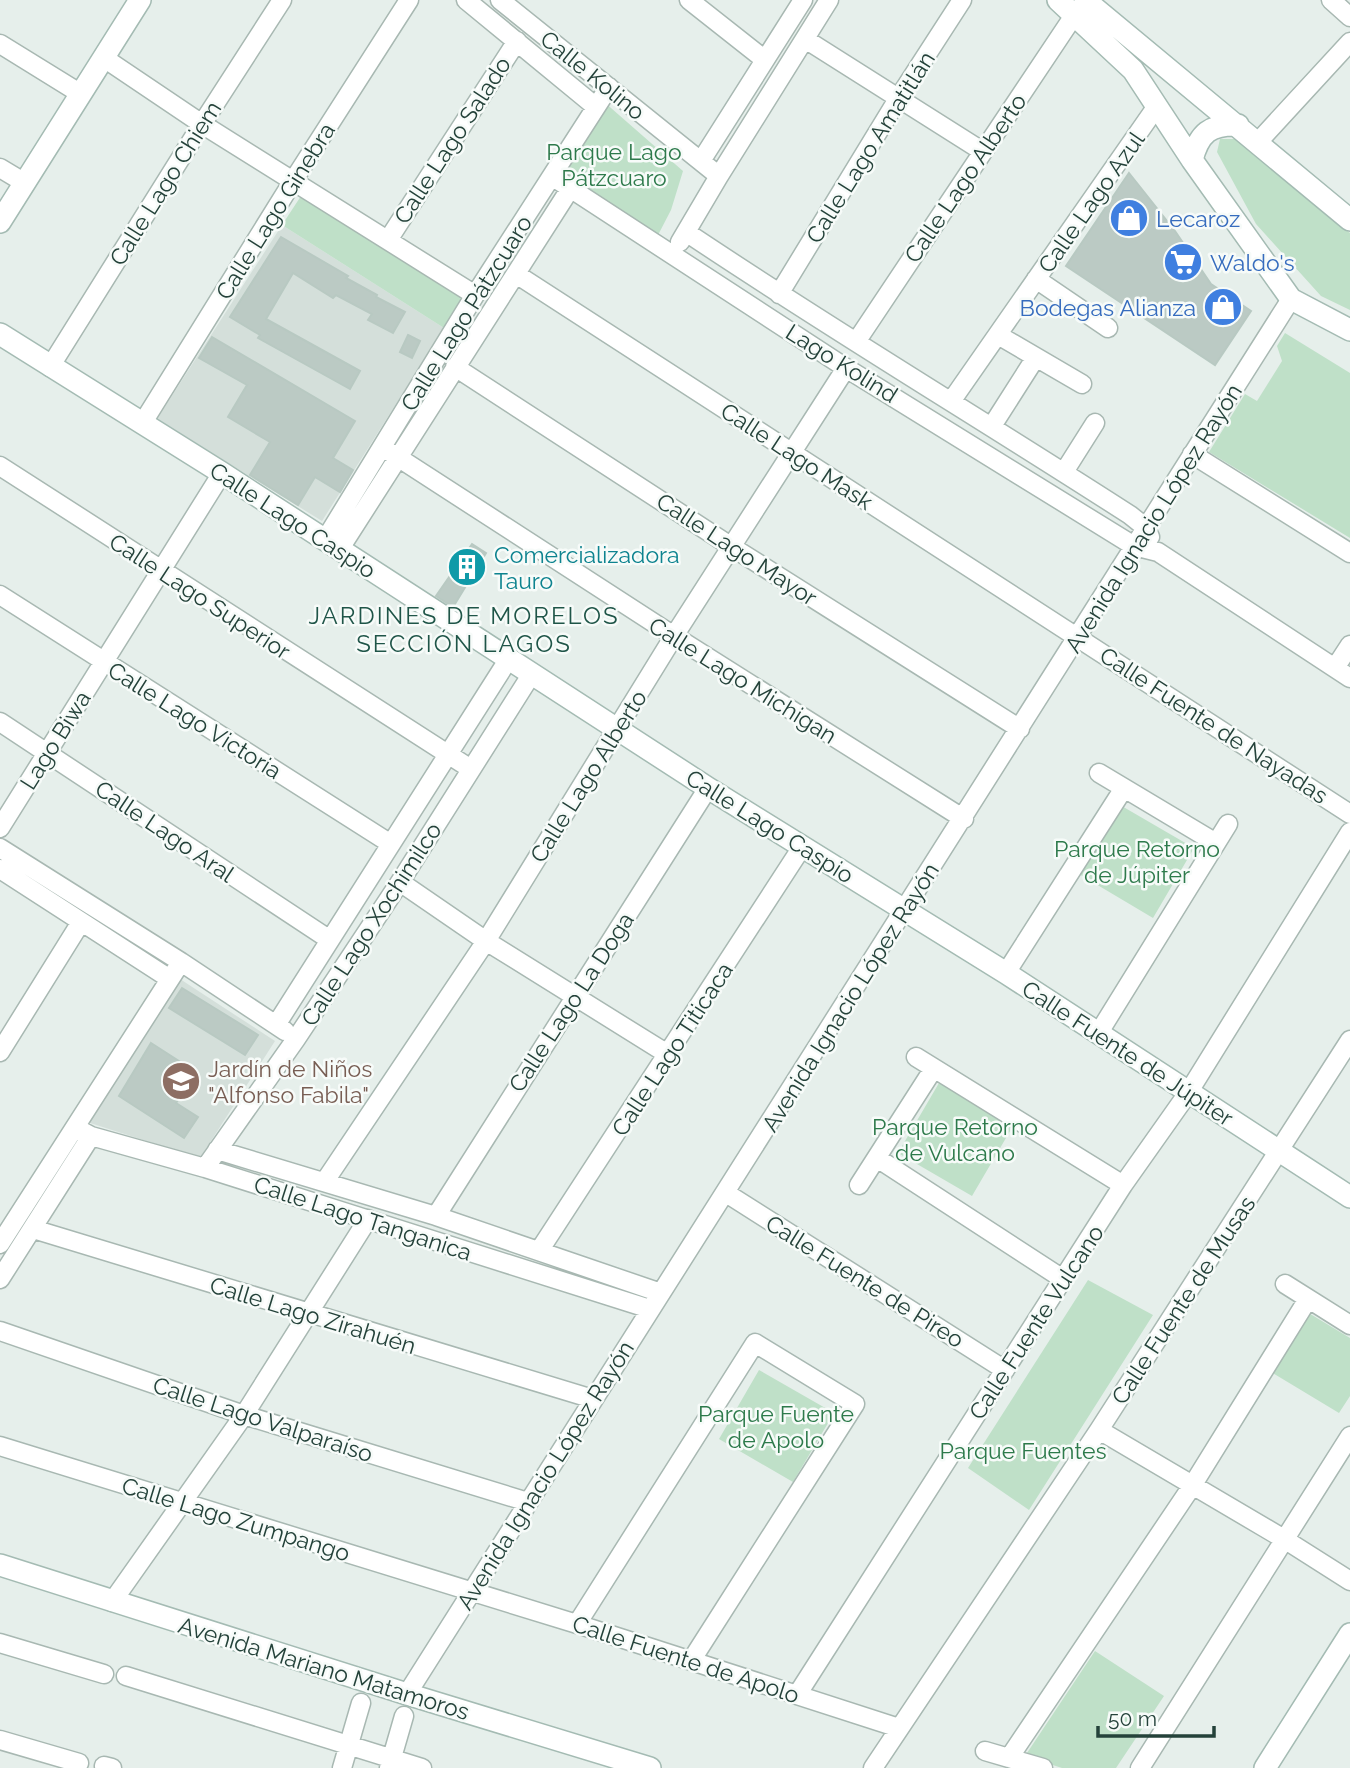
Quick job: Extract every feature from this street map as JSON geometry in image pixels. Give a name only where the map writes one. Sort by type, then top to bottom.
[{"type":"street","name":"Calle Lago Chiem","points":[[50,367],[282,0]]},
{"type":"street","name":"Calle Lago Ginebra","points":[[142,424],[409,0]]},
{"type":"street","name":"Calle Kolino","points":[[466,0],[596,107]]},
{"type":"street","name":"Calle Kolino","points":[[500,0],[719,176]]},
{"type":"street","points":[[689,0],[765,60]]},
{"type":"street","points":[[673,254],[829,0]]},
{"type":"street","name":"Calle Lago Amatitlán","points":[[779,294],[962,0]]},
{"type":"street","points":[[1058,0],[1080,7],[1238,125],[1350,220]]},
{"type":"street","points":[[1331,0],[1350,17]]},
{"type":"street","points":[[0,222],[104,58],[136,1]]},
{"type":"street","points":[[701,160],[799,6]]},
{"type":"street","points":[[799,6],[809,32],[898,99],[982,151]]},
{"type":"street","points":[[1080,7],[1133,70],[1192,160],[1291,299],[1350,330]]},
{"type":"street","name":"Calle Lago Alberto","points":[[856,342],[1080,7]]},
{"type":"street","name":"Calle Lago Salado","points":[[388,240],[517,41]]},
{"type":"street","points":[[1257,143],[1350,42]]},
{"type":"street","points":[[0,44],[81,94]]},
{"type":"street","points":[[104,58],[202,124],[475,295]]},
{"type":"street","name":"Calle Lago Pátzcuaro","points":[[332,545],[382,447],[475,295],[609,87]]},
{"type":"street","name":"Calle Lago Azul","points":[[952,400],[1157,106]]},
{"type":"street","points":[[1192,160],[1196,144],[1207,131],[1222,125],[1238,125]]},
{"type":"street","points":[[0,168],[25,183]]},
{"type":"street","name":"Lago Kolind","points":[[553,177],[846,368],[1134,546],[1158,552]]},
{"type":"street","name":"Calle Lago Pátzcuaro","points":[[332,545],[398,458],[570,189]]},
{"type":"street","name":"Lago Kolind","points":[[686,232],[779,294],[952,400],[1145,527]]},
{"type":"street","name":"Calle Lago Mask","points":[[516,274],[1077,637]]},
{"type":"street","points":[[1036,279],[1108,328]]},
{"type":"street","name":"Avenida Ignacio López Rayón","points":[[407,1694],[964,819],[1145,527],[1291,299]]},
{"type":"street","name":"Calle Lago Caspio","points":[[0,334],[222,473],[708,788],[904,910]]},
{"type":"street","points":[[998,335],[1082,384]]},
{"type":"street","points":[[992,426],[1036,357]]},
{"type":"street","name":"Calle Lago Mayor","points":[[455,366],[732,547],[1020,729]]},
{"type":"street","name":"Calle Lago Alberto","points":[[325,1181],[486,940],[674,636],[846,368]]},
{"type":"street","points":[[891,394],[905,372]]},
{"type":"street","points":[[411,400],[428,409]]},
{"type":"street","points":[[1064,472],[1095,423]]},
{"type":"street","name":"Calle Lago Michigan","points":[[382,447],[964,819]]},
{"type":"street","points":[[1192,454],[1350,553]]},
{"type":"street","name":"Calle Lago Superior","points":[[0,466],[471,769]]},
{"type":"street","name":"Lago Biwa","points":[[0,828],[222,473]]},
{"type":"street","points":[[1145,527],[1158,552],[1343,673],[1350,645]]},
{"type":"street","name":"Calle Lago Victoria","points":[[0,595],[391,844]]},
{"type":"street","name":"Calle Fuente de Nayadas","points":[[1077,637],[1350,814]]},
{"type":"street","name":"Calle Lago Xochimilco","points":[[276,1025],[508,660]]},
{"type":"street","name":"Calle Lago Xochimilco","points":[[205,1168],[296,1039],[400,882],[531,675]]},
{"type":"street","name":"Calle Lago Aral","points":[[0,722],[330,940]]},
{"type":"street","points":[[1099,773],[1216,843]]},
{"type":"street","name":"Calle Lago La Doga","points":[[436,1216],[708,788]]},
{"type":"street","points":[[1006,974],[1124,788]]},
{"type":"street","points":[[1098,1034],[1228,824]]},
{"type":"street","name":"Calle Fuente Vulcano","points":[[797,1695],[1123,1185],[1188,1093],[1350,832]]},
{"type":"street","name":"Calle Lago Titicaca","points":[[539,1251],[803,847]]},
{"type":"street","points":[[0,848],[181,962],[296,1039]]},
{"type":"street","points":[[0,869],[170,979]]},
{"type":"street","points":[[400,882],[486,940],[669,1055]]},
{"type":"street","name":"Calle Fuente de Júpiter","points":[[904,910],[1350,1197]]},
{"type":"street","points":[[0,1052],[81,922]]},
{"type":"street","points":[[0,1279],[33,1229],[84,1132],[181,962]]},
{"type":"street","name":"Calle Fuente de Musas","points":[[873,1768],[1099,1430],[1279,1151],[1343,1065],[1350,1040]]},
{"type":"street","points":[[916,1057],[1123,1185]]},
{"type":"street","points":[[859,1185],[934,1068]]},
{"type":"street","points":[[0,1244],[8,1215],[68,1136],[84,1132]]},
{"type":"street","name":"Calle Lago Tanganica","points":[[84,1132],[650,1309]]},
{"type":"street","name":"Calle Lago Tanganica","points":[[217,1150],[436,1216],[661,1293]]},
{"type":"street","points":[[877,1158],[1062,1279]]},
{"type":"street","name":"Calle Fuente de Pireo","points":[[726,1193],[1005,1370]]},
{"type":"street","points":[[112,1602],[243,1415],[368,1220]]},
{"type":"street","points":[[452,1246],[462,1226]]},
{"type":"street","name":"Calle Lago Zirahuén","points":[[33,1229],[593,1399]]},
{"type":"street","points":[[1284,1284],[1350,1325]]},
{"type":"street","points":[[1009,1758],[1192,1486],[1308,1299]]},
{"type":"street","name":"Calle Lago Valparaíso","points":[[0,1331],[243,1415],[528,1502]]},
{"type":"street","points":[[577,1624],[755,1343],[855,1404],[691,1661]]},
{"type":"street","points":[[1099,1430],[1350,1581]]},
{"type":"street","points":[[1140,1768],[1350,1436]]},
{"type":"street","name":"Calle Lago Zumpango","points":[[0,1446],[472,1591]]},
{"type":"street","name":"Avenida Mariano Matamoros","points":[[0,1565],[650,1768]]},
{"type":"street","name":"Calle Fuente de Apolo","points":[[472,1591],[900,1728]]},
{"type":"street","points":[[1265,1768],[1350,1634]]},
{"type":"street","points":[[0,1643],[104,1674]]},
{"type":"street","points":[[126,1676],[349,1745],[391,1763],[422,1768]]},
{"type":"street","points":[[342,1768],[360,1703]]},
{"type":"street","points":[[391,1763],[404,1716]]},
{"type":"street","points":[[0,1740],[79,1763]]},
{"type":"street","points":[[985,1751],[1043,1768]]},
{"type":"shaded area","points":[[282,225],[444,328],[322,521],[157,419]]},
{"type":"shaded area","name":"Jardín de Niños \"Alfonso Fabila\"","points":[[180,979],[275,1041],[200,1158],[87,1122]]},
{"type":"green space","name":"Parque Lago Pátzcuaro","points":[[603,101],[683,171],[671,210],[657,237],[560,178]]},
{"type":"green space","points":[[1220,139],[1235,139],[1350,233],[1350,310],[1321,296],[1256,224],[1217,152]]},
{"type":"green space","points":[[301,196],[463,298],[444,328],[282,225]]},
{"type":"green space","points":[[1285,333],[1350,373],[1350,538],[1209,452],[1245,394],[1257,401],[1282,361],[1277,346]]},
{"type":"green space","name":"Parque Retorno de Júpiter","points":[[1120,805],[1194,848],[1153,918],[1079,874]]},
{"type":"green space","name":"Parque Retorno de Vulcano","points":[[939,1083],[1013,1126],[972,1196],[898,1153]]},
{"type":"green space","name":"Parque Fuentes","points":[[1088,1280],[1153,1315],[1029,1510],[968,1468]]},
{"type":"green space","points":[[1307,1312],[1350,1338],[1350,1396],[1339,1413],[1271,1372]]},
{"type":"green space","name":"Parque Fuente de Apolo","points":[[759,1370],[834,1413],[793,1482],[719,1439]]},
{"type":"green space","points":[[1095,1651],[1164,1696],[1116,1768],[1062,1768],[1025,1756]]},
{"type":"building","points":[[1129,173],[1175,231],[1211,284],[1251,311],[1215,365],[1066,266]]},
{"type":"building","points":[[281,237],[348,276],[346,278],[377,295],[376,297],[405,312],[393,333],[368,320],[372,314],[336,295],[333,298],[293,273],[266,319],[360,371],[350,389],[258,338],[260,335],[230,317]]},
{"type":"building","points":[[408,335],[420,341],[412,358],[400,352]]},
{"type":"building","points":[[212,337],[355,421],[333,458],[353,470],[340,492],[315,477],[298,505],[250,475],[270,442],[228,417],[247,385],[199,358]]},
{"type":"building","name":"Comercializadora Tauro","points":[[472,544],[486,553],[453,607],[436,596]]},
{"type":"building","points":[[182,988],[258,1035],[245,1055],[169,1008]]},
{"type":"building","points":[[151,1043],[196,1072],[176,1103],[198,1117],[184,1138],[119,1096]]},
{"type":"place","name":"Lecaroz","points":[[1129,218]]},
{"type":"place","name":"Waldo's","points":[[1183,262]]},
{"type":"place","name":"Bodegas Alianza","points":[[1223,307]]},
{"type":"place","name":"Comercializadora Tauro","points":[[467,567]]},
{"type":"place","name":"Jardín de Niños \"Alfonso Fabila\"","points":[[181,1081]]},
{"type":"district","name":"JARDINES DE MORELOS SECCIÓN LAGOS","points":[[464,629]]}]
